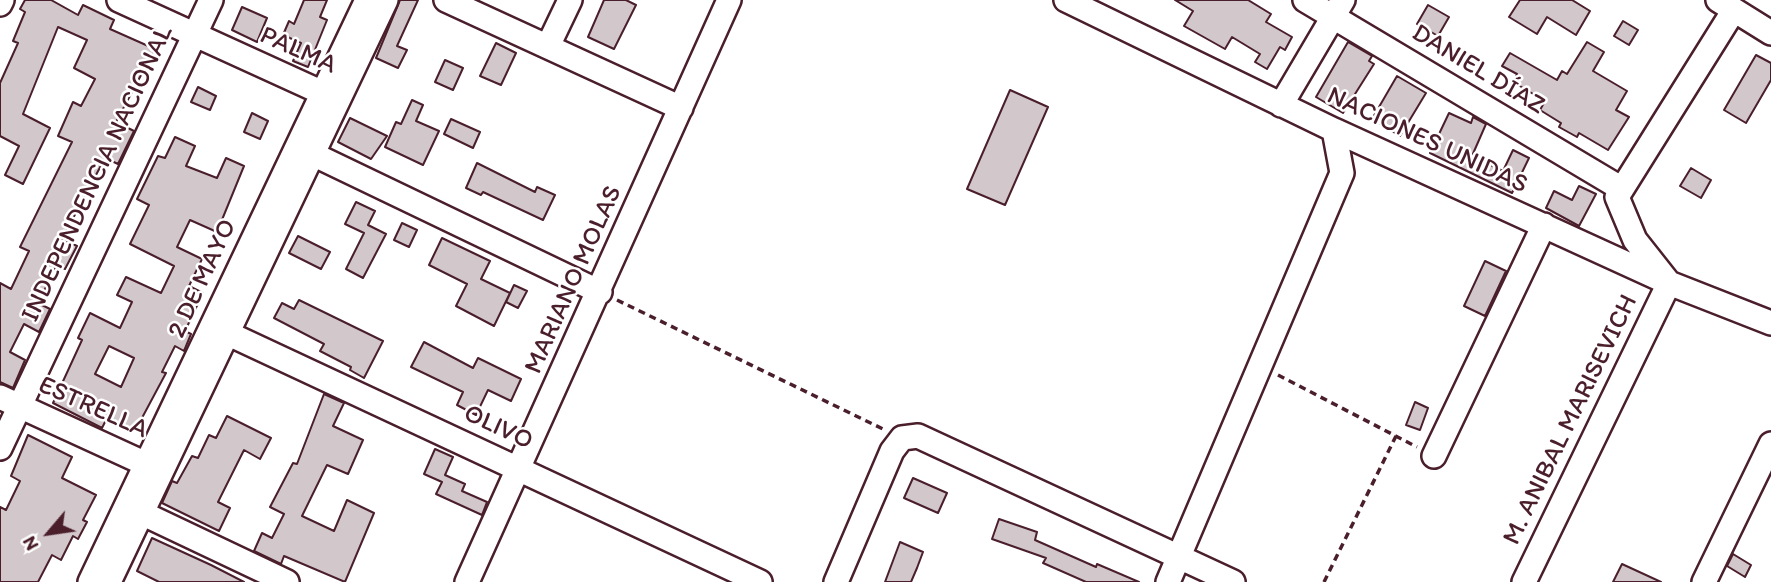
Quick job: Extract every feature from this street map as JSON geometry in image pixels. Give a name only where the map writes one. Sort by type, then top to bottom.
[{"type":"street","name":"PALMA","points":[[119,0],[331,96]]},
{"type":"street","name":"INDEPENDENCIA NACIONAL","points":[[0,448],[10,401],[211,0]]},
{"type":"street","name":"2 DE MAYO","points":[[90,582],[134,509],[220,330],[331,96],[368,0]]},
{"type":"street","name":"2 DE MAYO","points":[[331,96],[386,0]]},
{"type":"street","points":[[446,0],[681,108]]},
{"type":"street","points":[[548,47],[570,0]]},
{"type":"street","name":"MARIANO MOLAS","points":[[467,582],[520,470],[729,0]]},
{"type":"street","name":"NACIONES UNIDAS","points":[[1066,0],[1334,130],[1669,283],[1771,323]]},
{"type":"street","name":"DANIEL DÍAZ","points":[[1306,0],[1338,8],[1619,193]]},
{"type":"street","points":[[1633,266],[1610,221],[1609,209],[1726,5],[1771,33]]},
{"type":"street","points":[[1281,105],[1338,8]]},
{"type":"street","points":[[1168,582],[1342,173],[1334,130]]},
{"type":"street","points":[[305,151],[600,292]]},
{"type":"street","points":[[1619,193],[1635,240],[1669,283]]},
{"type":"street","points":[[1434,456],[1544,225]]},
{"type":"street","name":"M. ANIBAL MARISEVICH","points":[[1524,582],[1669,283]]},
{"type":"street","name":"OLIVO","points":[[220,330],[760,582]]},
{"type":"street","name":"ESTRELLA","points":[[10,401],[154,467]]},
{"type":"street","points":[[836,582],[892,451],[902,438],[918,436],[1233,582]]},
{"type":"street","points":[[1704,582],[1771,444]]},
{"type":"street","name":"2 DE MAYO","points":[[109,582],[134,509]]},
{"type":"street","points":[[134,509],[287,582]]},
{"type":"path","points":[[600,292],[902,438]]},
{"type":"path","points":[[1260,366],[1434,456]]},
{"type":"path","points":[[1324,582],[1396,436]]},
{"type":"building","points":[[25,0],[51,0],[78,15],[83,5],[114,20],[110,29],[155,49],[116,122],[134,131],[118,164],[105,158],[62,239],[77,246],[65,269],[57,265],[38,303],[50,309],[39,332],[24,324],[10,352],[25,360],[13,388],[0,382],[0,283],[11,289],[29,251],[20,247],[72,142],[58,136],[73,102],[81,106],[95,79],[74,68],[87,40],[58,27],[23,114],[50,128],[23,184],[5,175],[19,146],[0,136],[0,83],[18,43],[13,41],[25,12],[20,9]]},
{"type":"building","points":[[304,0],[327,0],[320,17],[327,20],[308,67],[293,61],[301,43],[283,35],[289,21],[294,24]]},
{"type":"building","points":[[400,0],[418,0],[397,46],[407,50],[398,68],[376,58]]},
{"type":"building","points":[[604,0],[626,0],[636,5],[614,49],[588,37]]},
{"type":"building","points":[[1175,0],[1248,0],[1271,14],[1266,22],[1292,37],[1285,50],[1280,47],[1267,69],[1255,62],[1260,54],[1232,37],[1225,49],[1184,26],[1193,11]]},
{"type":"building","points":[[1520,0],[1572,0],[1590,11],[1576,35],[1547,17],[1537,34],[1509,17]]},
{"type":"building","points":[[1428,5],[1449,17],[1438,36],[1417,24]]},
{"type":"building","points":[[242,7],[267,18],[257,42],[232,30]]},
{"type":"building","points":[[1623,21],[1638,30],[1629,45],[1614,36]]},
{"type":"building","points":[[1348,42],[1372,56],[1369,61],[1374,64],[1343,113],[1316,97]]},
{"type":"building","points":[[1587,42],[1604,52],[1593,71],[1627,91],[1616,110],[1629,117],[1608,150],[1579,133],[1577,137],[1559,127],[1561,123],[1540,110],[1545,101],[1513,82],[1517,74],[1502,66],[1510,53],[1557,80],[1562,71],[1567,74]]},
{"type":"building","points":[[496,43],[516,53],[501,85],[480,76]]},
{"type":"building","points":[[1756,55],[1771,63],[1771,80],[1746,123],[1724,110]]},
{"type":"building","points":[[445,60],[463,68],[453,90],[435,82]]},
{"type":"building","points":[[1397,76],[1426,93],[1400,136],[1372,119]]},
{"type":"building","points":[[198,87],[216,96],[210,110],[191,102]]},
{"type":"building","points":[[1010,90],[1048,107],[1005,205],[967,189]]},
{"type":"building","points":[[412,100],[423,105],[416,121],[439,131],[423,165],[385,147],[396,122],[401,124]]},
{"type":"building","points":[[252,113],[268,121],[260,139],[244,132]]},
{"type":"building","points":[[1449,113],[1471,123],[1473,117],[1486,124],[1472,156],[1503,171],[1513,150],[1529,158],[1512,193],[1430,153]]},
{"type":"building","points":[[350,118],[387,136],[371,159],[338,142]]},
{"type":"building","points":[[451,119],[480,132],[473,148],[444,134]]},
{"type":"building","points":[[175,137],[195,146],[186,166],[217,178],[226,158],[244,166],[217,232],[190,220],[177,247],[202,259],[189,286],[203,293],[185,331],[191,334],[184,351],[175,346],[162,372],[166,373],[135,431],[107,418],[102,428],[53,403],[82,340],[78,338],[90,313],[120,328],[132,302],[117,295],[126,277],[161,293],[174,266],[130,244],[149,205],[137,199],[158,156],[165,158]],"holes":[[[109,346],[134,358],[121,387],[95,374]]]},
{"type":"building","points":[[477,163],[535,192],[537,187],[555,195],[543,220],[483,192],[481,195],[466,188]]},
{"type":"building","points":[[1691,168],[1711,180],[1701,198],[1680,186]]},
{"type":"building","points":[[1579,186],[1596,194],[1579,226],[1546,208],[1554,191],[1572,200]]},
{"type":"building","points":[[356,202],[375,211],[368,225],[386,234],[363,278],[346,269],[364,233],[345,224]]},
{"type":"building","points":[[402,223],[417,230],[409,247],[394,240]]},
{"type":"building","points":[[298,236],[330,252],[321,269],[289,253]]},
{"type":"building","points":[[442,238],[490,261],[481,279],[510,293],[494,326],[456,306],[467,284],[429,265]]},
{"type":"building","points":[[1485,261],[1506,271],[1485,316],[1464,306]]},
{"type":"building","points":[[514,285],[527,291],[518,308],[506,302]]},
{"type":"building","points":[[299,300],[383,341],[364,378],[350,370],[351,367],[320,351],[324,344],[274,318],[282,303],[294,309]]},
{"type":"building","points":[[424,342],[473,368],[478,358],[521,379],[511,401],[488,390],[476,415],[457,405],[463,392],[411,367]]},
{"type":"building","points":[[324,394],[344,403],[333,426],[363,440],[348,474],[327,465],[302,516],[334,531],[347,500],[374,513],[345,582],[284,556],[281,564],[254,551],[262,533],[272,538],[284,514],[270,507],[293,463],[297,464]]},
{"type":"building","points":[[1415,402],[1428,408],[1420,430],[1406,425]]},
{"type":"building","points":[[227,416],[271,438],[260,459],[244,450],[218,502],[230,508],[219,531],[162,503],[172,481],[177,483],[192,456],[198,458],[209,435],[216,438]]},
{"type":"building","points":[[28,435],[72,457],[62,478],[96,495],[83,520],[87,522],[78,539],[73,536],[61,560],[52,555],[38,582],[0,582],[0,507],[6,510],[20,481],[11,476]]},
{"type":"building","points":[[435,449],[453,457],[445,475],[465,484],[462,491],[487,502],[482,515],[436,494],[442,482],[424,474]]},
{"type":"building","points":[[913,478],[947,493],[938,513],[904,498]]},
{"type":"building","points":[[999,519],[1037,532],[1035,540],[1096,567],[1097,564],[1139,582],[1086,582],[1043,563],[1046,558],[992,539]]},
{"type":"building","points":[[152,538],[244,582],[159,582],[137,571]]},
{"type":"building","points":[[900,542],[923,552],[911,582],[885,582]]},
{"type":"building","points":[[1733,554],[1751,565],[1745,577],[1727,566]]},
{"type":"building","points":[[1622,564],[1661,582],[1613,582]]}]
